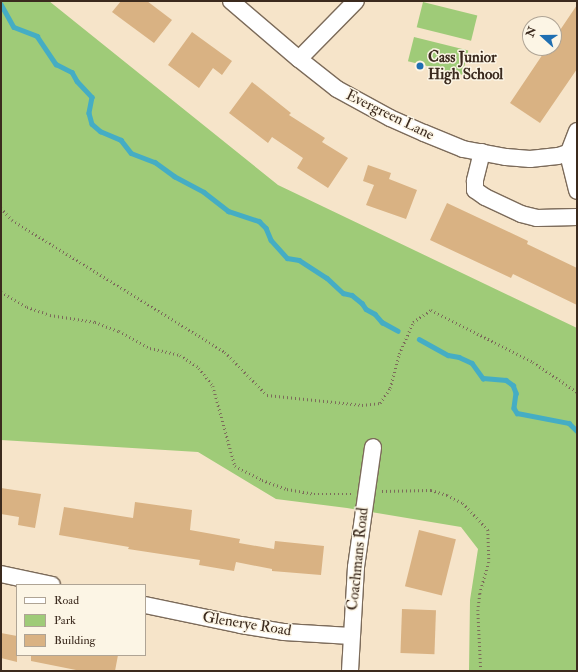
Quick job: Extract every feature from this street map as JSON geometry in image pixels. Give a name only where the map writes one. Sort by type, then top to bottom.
[{"type":"street","name":"Evergreen Lane","points":[[231,1],[299,60],[337,88],[390,118],[463,149],[506,157],[530,158],[572,152]]},
{"type":"street","points":[[299,60],[356,1]]},
{"type":"street","points":[[577,130],[572,152],[577,191]]},
{"type":"street","points":[[482,152],[475,181],[475,190],[485,197],[520,214],[537,218],[577,217]]},
{"type":"street","name":"Coachmans Road","points":[[350,671],[356,567],[365,493],[373,447]]},
{"type":"street","points":[[1,574],[47,584]]},
{"type":"street","name":"Glenerye Road","points":[[146,605],[241,625],[284,632],[351,636]]},
{"type":"path","points":[[1,208],[12,220],[225,352],[267,395],[362,405],[380,403],[390,388],[399,354],[412,322],[431,310],[443,315],[478,336],[533,362],[577,392]]},
{"type":"path","points":[[1,292],[27,307],[50,315],[95,322],[119,332],[150,348],[180,355],[199,368],[213,386],[235,466],[262,480],[287,489],[314,494],[431,490],[448,495],[462,503],[488,530],[489,562],[480,594],[478,610],[481,671]]},
{"type":"green space","points":[[1,1],[49,1],[278,185],[577,328],[577,671],[469,671],[470,600],[478,549],[461,527],[347,508],[276,499],[198,452],[1,440]]},
{"type":"green space","points":[[423,2],[477,16],[471,41],[417,27]]},
{"type":"green space","points":[[414,37],[468,51],[462,75],[408,61]]},
{"type":"building","points":[[121,1],[147,1],[172,20],[154,43],[112,12]]},
{"type":"building","points":[[577,5],[577,69],[540,123],[510,103],[542,56],[562,56],[562,27]]},
{"type":"building","points":[[192,32],[232,61],[222,75],[213,68],[199,88],[168,65]]},
{"type":"building","points":[[252,82],[291,113],[289,115],[325,138],[322,142],[348,158],[328,188],[297,168],[303,158],[272,137],[268,143],[229,113]]},
{"type":"building","points":[[368,165],[391,173],[389,179],[417,190],[406,219],[366,205],[374,185],[363,181]]},
{"type":"building","points":[[447,203],[528,241],[527,244],[577,268],[577,305],[513,274],[511,278],[430,240]]},
{"type":"building","points":[[1,488],[41,494],[35,528],[18,525],[19,517],[1,514]]},
{"type":"building","points":[[135,502],[192,510],[190,530],[240,539],[239,543],[274,549],[275,541],[324,546],[321,575],[272,571],[272,569],[236,562],[234,571],[199,565],[200,560],[128,549],[129,547],[59,535],[64,507],[133,518]]},
{"type":"building","points":[[419,530],[456,539],[442,595],[405,586]]},
{"type":"building","points":[[402,609],[436,610],[434,654],[400,653]]},
{"type":"building","points":[[1,633],[16,636],[17,662],[1,658]]},
{"type":"building","points":[[31,656],[118,656],[115,671],[81,671],[31,661]]},
{"type":"waterway","points":[[1,4],[14,27],[37,36],[56,64],[72,72],[77,81],[92,97],[89,113],[92,124],[100,131],[121,140],[131,153],[155,162],[174,176],[204,192],[228,211],[259,221],[266,228],[271,240],[287,258],[299,260],[327,278],[343,293],[352,295],[362,303],[366,309],[375,314],[382,322],[398,331]]},
{"type":"waterway","points":[[419,339],[448,355],[459,357],[472,363],[483,378],[506,380],[513,385],[516,393],[514,408],[517,413],[569,423],[577,431]]},
{"type":"place","name":"Cass Junior High School","points":[[420,66]]}]
